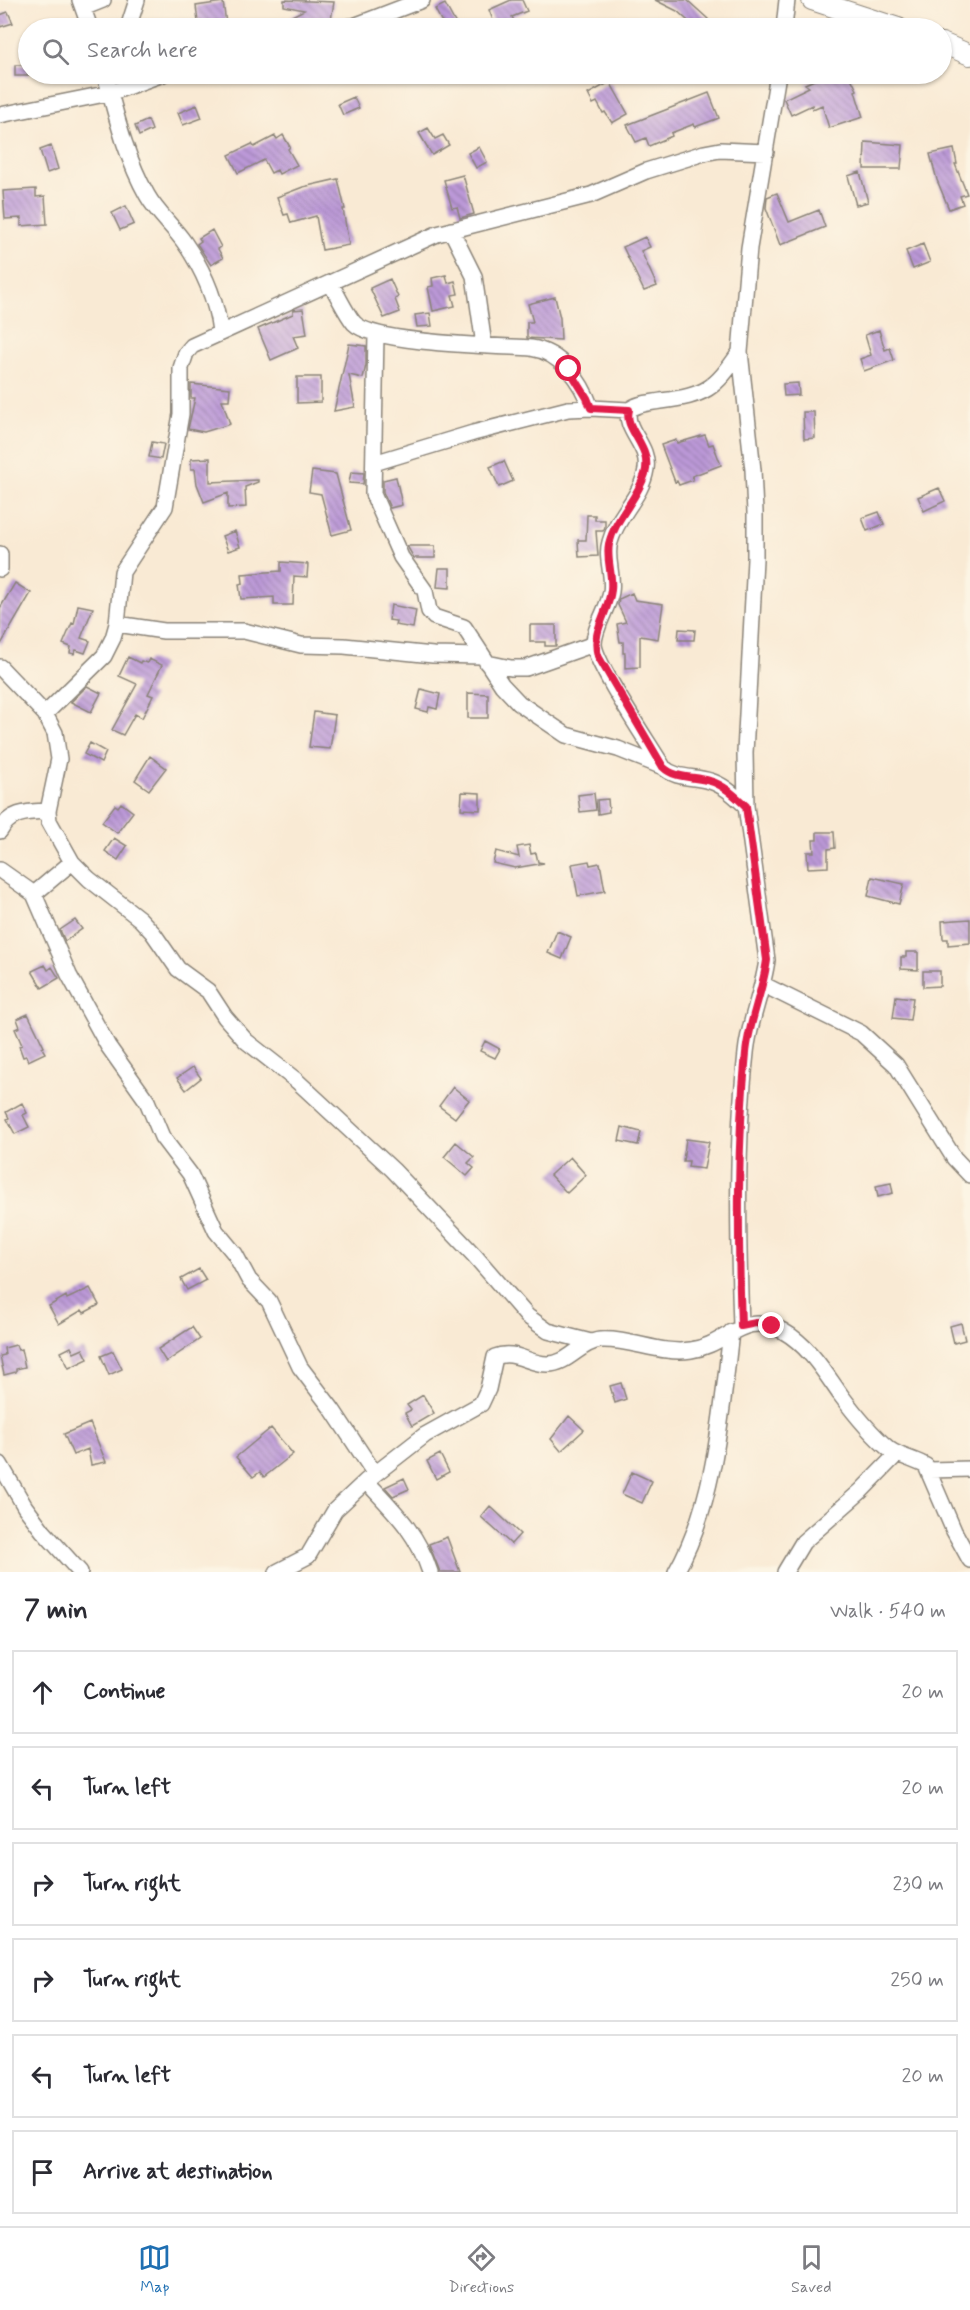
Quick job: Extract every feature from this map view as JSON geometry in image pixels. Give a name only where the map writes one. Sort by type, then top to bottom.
[{"type":"street","points":[[81,4],[103,0]]},
{"type":"street","points":[[131,18],[137,0]]},
{"type":"street","points":[[375,18],[422,0]]},
{"type":"street","points":[[785,18],[787,0]]},
{"type":"street","points":[[812,0],[867,18]]},
{"type":"street","points":[[952,47],[970,55]]},
{"type":"street","points":[[108,84],[134,168],[158,213],[184,241],[202,273],[216,306],[220,331]]},
{"type":"street","points":[[0,115],[110,93],[135,84]]},
{"type":"street","points":[[676,1572],[694,1530],[707,1488],[736,1329],[746,1050],[764,985],[767,960],[746,806],[745,753],[755,559],[755,512],[753,470],[740,352],[749,248],[776,84]]},
{"type":"street","points":[[45,714],[104,656],[113,638],[117,624],[122,572],[165,507],[181,414],[180,381],[186,353],[192,346],[220,331],[427,237],[591,195],[646,171],[704,153],[720,150],[766,152]]},
{"type":"street","points":[[451,230],[474,276],[484,345]]},
{"type":"street","points":[[330,283],[354,323],[376,334],[402,339],[531,348],[548,352],[569,369],[591,408]]},
{"type":"street","points":[[376,334],[373,494],[401,556],[425,591],[431,614],[465,627],[510,694],[559,731],[618,749],[663,767],[673,774],[711,781],[746,806]]},
{"type":"street","points":[[374,463],[568,409],[629,410],[642,404],[691,397],[706,390],[721,378],[740,352]]},
{"type":"street","points":[[629,410],[629,422],[643,447],[646,467],[639,491],[614,530],[609,544],[611,590],[594,644],[604,669],[663,767]]},
{"type":"street","points":[[0,554],[0,569]]},
{"type":"street","points":[[117,624],[164,631],[244,631],[301,645],[344,646],[485,659],[526,668],[594,644]]},
{"type":"street","points":[[0,667],[45,714],[55,733],[58,748],[56,773],[48,811],[52,829],[72,862],[89,879],[140,919],[153,933],[178,969],[210,994],[225,1017],[246,1041],[297,1081],[385,1162],[474,1255],[527,1316],[548,1331],[591,1342],[606,1340],[688,1351],[706,1347],[736,1329],[756,1323],[764,1324],[796,1339],[865,1425],[897,1454],[923,1464],[929,1470],[954,1531],[970,1560]]},
{"type":"street","points":[[0,831],[16,814],[48,811]]},
{"type":"street","points":[[34,894],[72,862]]},
{"type":"street","points":[[0,870],[34,894],[69,975],[108,1047],[147,1101],[159,1131],[190,1174],[216,1231],[235,1254],[252,1284],[268,1301],[300,1367],[332,1409],[371,1478],[416,1539],[430,1572]]},
{"type":"street","points":[[764,985],[861,1033],[873,1043],[896,1065],[954,1158],[970,1174]]},
{"type":"street","points":[[277,1572],[308,1556],[335,1510],[371,1478],[425,1435],[481,1404],[488,1389],[495,1357],[507,1353],[529,1360],[554,1363],[591,1342]]},
{"type":"street","points":[[785,1572],[803,1542],[861,1491],[897,1454]]},
{"type":"street","points":[[0,1464],[25,1507],[80,1572]]},
{"type":"street","points":[[929,1470],[970,1470]]},
{"type":"building","points":[[284,0],[334,2],[331,18],[290,17],[304,10],[284,6]]},
{"type":"building","points":[[511,0],[522,0],[527,11],[513,18],[492,18],[489,10]]},
{"type":"building","points":[[655,0],[687,0],[707,18],[685,18],[677,11]]},
{"type":"building","points":[[223,2],[225,18],[198,18],[196,6]]},
{"type":"building","points":[[445,4],[453,18],[440,18],[435,9]]},
{"type":"building","points":[[8,12],[13,23],[0,27],[0,15]]},
{"type":"building","points":[[15,65],[18,65],[18,76],[15,76]]},
{"type":"building","points":[[606,84],[611,84],[628,114],[612,123],[597,102],[593,104],[588,94]]},
{"type":"building","points":[[805,84],[854,84],[863,117],[829,128],[822,105],[813,109],[812,105],[791,115],[784,99],[809,87]]},
{"type":"building","points":[[709,93],[719,118],[671,133],[672,136],[649,146],[646,138],[636,142],[627,125]]},
{"type":"building","points":[[354,97],[359,108],[343,115],[338,104]]},
{"type":"building","points":[[197,105],[202,118],[183,125],[178,113]]},
{"type":"building","points":[[148,120],[152,130],[139,136],[135,126]]},
{"type":"building","points":[[428,128],[435,139],[443,135],[449,145],[432,155],[419,133]]},
{"type":"building","points":[[283,135],[297,165],[279,174],[277,170],[271,173],[264,160],[238,173],[229,155],[252,144],[254,147],[275,136],[277,139]]},
{"type":"building","points":[[865,142],[903,145],[901,169],[864,169]]},
{"type":"building","points":[[51,146],[58,169],[47,173],[40,150]]},
{"type":"building","points":[[479,147],[487,162],[476,168],[468,153]]},
{"type":"building","points":[[954,149],[957,164],[955,164],[967,194],[960,196],[963,204],[949,209],[937,180],[930,154]]},
{"type":"building","points":[[860,172],[868,202],[856,205],[848,176]]},
{"type":"building","points":[[463,175],[474,214],[460,218],[457,207],[452,208],[444,180]]},
{"type":"building","points":[[338,179],[345,209],[343,209],[349,245],[322,250],[316,216],[291,223],[288,214],[284,215],[277,197],[303,187]]},
{"type":"building","points":[[36,189],[36,197],[45,196],[47,224],[21,226],[21,218],[5,219],[3,191]]},
{"type":"building","points":[[777,193],[789,222],[819,210],[825,227],[780,245],[766,208],[767,197]]},
{"type":"building","points":[[126,206],[134,224],[120,230],[112,213]]},
{"type":"building","points":[[212,230],[221,247],[218,249],[223,258],[211,265],[197,244],[201,241],[199,238]]},
{"type":"building","points":[[645,237],[650,247],[641,251],[657,286],[644,291],[623,247]]},
{"type":"building","points":[[923,244],[930,262],[913,269],[906,251]]},
{"type":"building","points":[[446,275],[448,283],[455,281],[458,294],[452,295],[455,306],[433,311],[428,287],[433,286],[432,278]]},
{"type":"building","points":[[390,279],[398,297],[395,299],[400,312],[384,318],[370,288]]},
{"type":"building","points":[[555,297],[560,318],[561,340],[527,338],[527,322],[533,322],[528,304]]},
{"type":"building","points":[[303,309],[307,334],[293,336],[298,348],[271,360],[258,329],[293,314],[293,310]]},
{"type":"building","points":[[430,313],[432,326],[417,327],[415,315]]},
{"type":"building","points":[[879,330],[885,350],[890,348],[894,360],[864,371],[860,359],[871,355],[865,335]]},
{"type":"building","points":[[349,344],[366,346],[366,365],[363,378],[349,375],[355,407],[334,411]]},
{"type":"building","points":[[297,377],[321,377],[321,402],[297,403]]},
{"type":"building","points":[[798,383],[799,395],[784,396],[783,384]]},
{"type":"building","points":[[191,384],[230,388],[229,400],[222,400],[230,424],[204,432],[188,429],[195,398],[191,398]]},
{"type":"building","points":[[803,412],[814,412],[815,438],[804,439]]},
{"type":"building","points":[[705,435],[709,445],[713,444],[721,465],[692,476],[693,480],[679,485],[677,481],[675,482],[661,445]]},
{"type":"building","points":[[152,442],[164,444],[161,459],[149,457]]},
{"type":"building","points":[[210,458],[210,482],[258,480],[245,487],[246,507],[228,508],[228,493],[204,502],[197,484],[195,469],[191,469],[191,459]]},
{"type":"building","points":[[504,461],[513,481],[499,487],[490,467]]},
{"type":"building","points":[[312,471],[336,474],[351,530],[332,535],[321,494],[309,492]]},
{"type":"building","points":[[351,472],[364,473],[363,484],[349,483]]},
{"type":"building","points":[[396,477],[402,505],[390,508],[383,492],[383,480]]},
{"type":"building","points":[[939,488],[945,501],[924,511],[918,497]]},
{"type":"building","points":[[879,512],[884,524],[867,531],[862,518]]},
{"type":"building","points":[[587,515],[595,515],[595,520],[605,520],[605,527],[603,531],[596,531],[598,556],[579,557],[578,540],[586,540]]},
{"type":"building","points":[[235,531],[240,547],[228,551],[222,536]]},
{"type":"building","points":[[407,546],[435,546],[435,558],[414,558]]},
{"type":"building","points":[[281,562],[308,564],[307,577],[294,576],[293,605],[274,605],[274,597],[241,599],[239,584],[243,583],[242,574],[281,571]]},
{"type":"building","points":[[439,568],[450,568],[450,588],[437,587]]},
{"type":"building","points":[[15,583],[31,593],[0,646],[0,608]]},
{"type":"building","points":[[632,593],[635,600],[663,604],[658,639],[640,636],[640,667],[625,668],[623,642],[620,642],[617,624],[626,622],[618,605],[619,599]]},
{"type":"building","points":[[78,605],[93,608],[81,638],[90,641],[85,653],[76,650],[74,654],[70,653],[71,647],[63,644],[72,623],[74,624]]},
{"type":"building","points":[[391,605],[416,610],[413,628],[395,625],[396,621],[389,620]]},
{"type":"building","points":[[530,625],[556,625],[556,646],[545,646],[545,642],[530,642]]},
{"type":"building","points":[[679,629],[695,630],[694,640],[678,640]]},
{"type":"building","points":[[128,657],[140,663],[141,661],[147,663],[149,659],[162,665],[148,694],[153,696],[142,718],[135,714],[123,735],[112,730],[137,684],[119,676]]},
{"type":"building","points":[[87,686],[101,693],[91,712],[71,702]]},
{"type":"building","points":[[421,689],[440,694],[437,709],[429,707],[428,712],[416,709]]},
{"type":"building","points":[[468,693],[488,694],[488,718],[468,718]]},
{"type":"building","points":[[314,712],[335,715],[330,749],[309,747]]},
{"type":"building","points":[[90,743],[106,752],[101,763],[84,754]]},
{"type":"building","points":[[150,756],[166,768],[149,790],[135,780]]},
{"type":"building","points":[[462,792],[480,793],[480,810],[461,809]]},
{"type":"building","points":[[594,793],[596,810],[580,812],[578,795]]},
{"type":"building","points":[[608,799],[609,812],[598,814],[597,800]]},
{"type":"building","points":[[121,803],[133,812],[117,833],[102,822],[115,805],[118,807]]},
{"type":"building","points":[[817,832],[834,832],[835,848],[828,849],[828,867],[808,868],[807,852],[814,852],[813,840],[817,840]]},
{"type":"building","points":[[114,838],[127,846],[118,860],[105,851]]},
{"type":"building","points":[[529,845],[531,854],[536,853],[538,862],[544,863],[515,868],[493,863],[496,851],[519,857],[517,847]]},
{"type":"building","points":[[589,861],[590,865],[600,863],[605,891],[578,896],[572,864]]},
{"type":"building","points":[[872,877],[904,884],[899,904],[868,896]]},
{"type":"building","points":[[970,919],[970,943],[948,945],[948,939],[943,939],[942,921]]},
{"type":"building","points":[[75,920],[82,929],[65,941],[60,930]]},
{"type":"building","points":[[557,931],[571,937],[562,959],[548,953]]},
{"type":"building","points":[[906,952],[918,952],[918,970],[901,969],[901,957],[906,957]]},
{"type":"building","points":[[45,965],[48,970],[52,967],[59,978],[42,988],[32,971]]},
{"type":"building","points":[[923,971],[940,971],[940,986],[923,987]]},
{"type":"building","points":[[896,996],[913,998],[910,1020],[893,1018]]},
{"type":"building","points":[[28,1014],[45,1053],[28,1061],[26,1056],[23,1057],[19,1046],[22,1045],[15,1029],[20,1027],[17,1019]]},
{"type":"building","points":[[485,1041],[500,1049],[495,1058],[480,1051]]},
{"type":"building","points":[[193,1067],[201,1078],[186,1090],[177,1078]]},
{"type":"building","points":[[453,1087],[469,1100],[455,1118],[439,1106]]},
{"type":"building","points":[[22,1103],[27,1113],[23,1115],[29,1127],[15,1134],[6,1112]]},
{"type":"building","points":[[622,1127],[641,1132],[638,1145],[619,1141]]},
{"type":"building","points":[[686,1139],[709,1142],[704,1169],[688,1167],[689,1161],[683,1161]]},
{"type":"building","points":[[456,1142],[474,1157],[468,1163],[474,1168],[467,1176],[444,1157]]},
{"type":"building","points":[[570,1157],[586,1175],[567,1193],[550,1175]]},
{"type":"building","points":[[891,1183],[893,1193],[878,1197],[876,1186]]},
{"type":"building","points":[[199,1269],[206,1280],[187,1290],[181,1279]]},
{"type":"building","points":[[90,1288],[99,1305],[84,1313],[82,1310],[59,1324],[49,1306],[66,1296],[67,1299]]},
{"type":"building","points":[[961,1323],[965,1340],[954,1343],[950,1326]]},
{"type":"building","points":[[192,1327],[200,1339],[166,1362],[158,1349]]},
{"type":"building","points":[[16,1345],[18,1350],[21,1349],[25,1367],[4,1375],[0,1356],[5,1355],[4,1348]]},
{"type":"building","points":[[71,1347],[74,1353],[83,1349],[88,1359],[69,1368],[61,1352]]},
{"type":"building","points":[[113,1351],[122,1369],[109,1375],[101,1356]]},
{"type":"building","points":[[621,1383],[626,1399],[615,1403],[610,1386]]},
{"type":"building","points":[[423,1395],[434,1413],[412,1426],[405,1413],[411,1410],[407,1405]]},
{"type":"building","points":[[569,1416],[584,1430],[561,1451],[551,1439]]},
{"type":"building","points":[[90,1423],[106,1462],[91,1465],[88,1449],[73,1455],[64,1434]]},
{"type":"building","points":[[271,1428],[293,1454],[264,1477],[260,1472],[253,1477],[236,1457]]},
{"type":"building","points":[[440,1454],[449,1472],[436,1479],[427,1461]]},
{"type":"building","points":[[632,1472],[652,1481],[642,1503],[622,1494]]},
{"type":"building","points":[[404,1478],[409,1489],[393,1496],[385,1487]]},
{"type":"building","points":[[490,1506],[520,1534],[511,1544],[481,1517]]},
{"type":"building","points":[[447,1537],[460,1572],[440,1572],[429,1544]]},
{"type":"route","points":[[569,369],[591,408],[629,410],[629,422],[646,456],[646,467],[639,491],[614,530],[609,544],[611,590],[594,644],[598,656],[663,767],[673,774],[711,781],[731,792],[746,806],[767,960],[764,985],[746,1050],[743,1086],[738,1242],[741,1326],[756,1323],[772,1326]]}]
